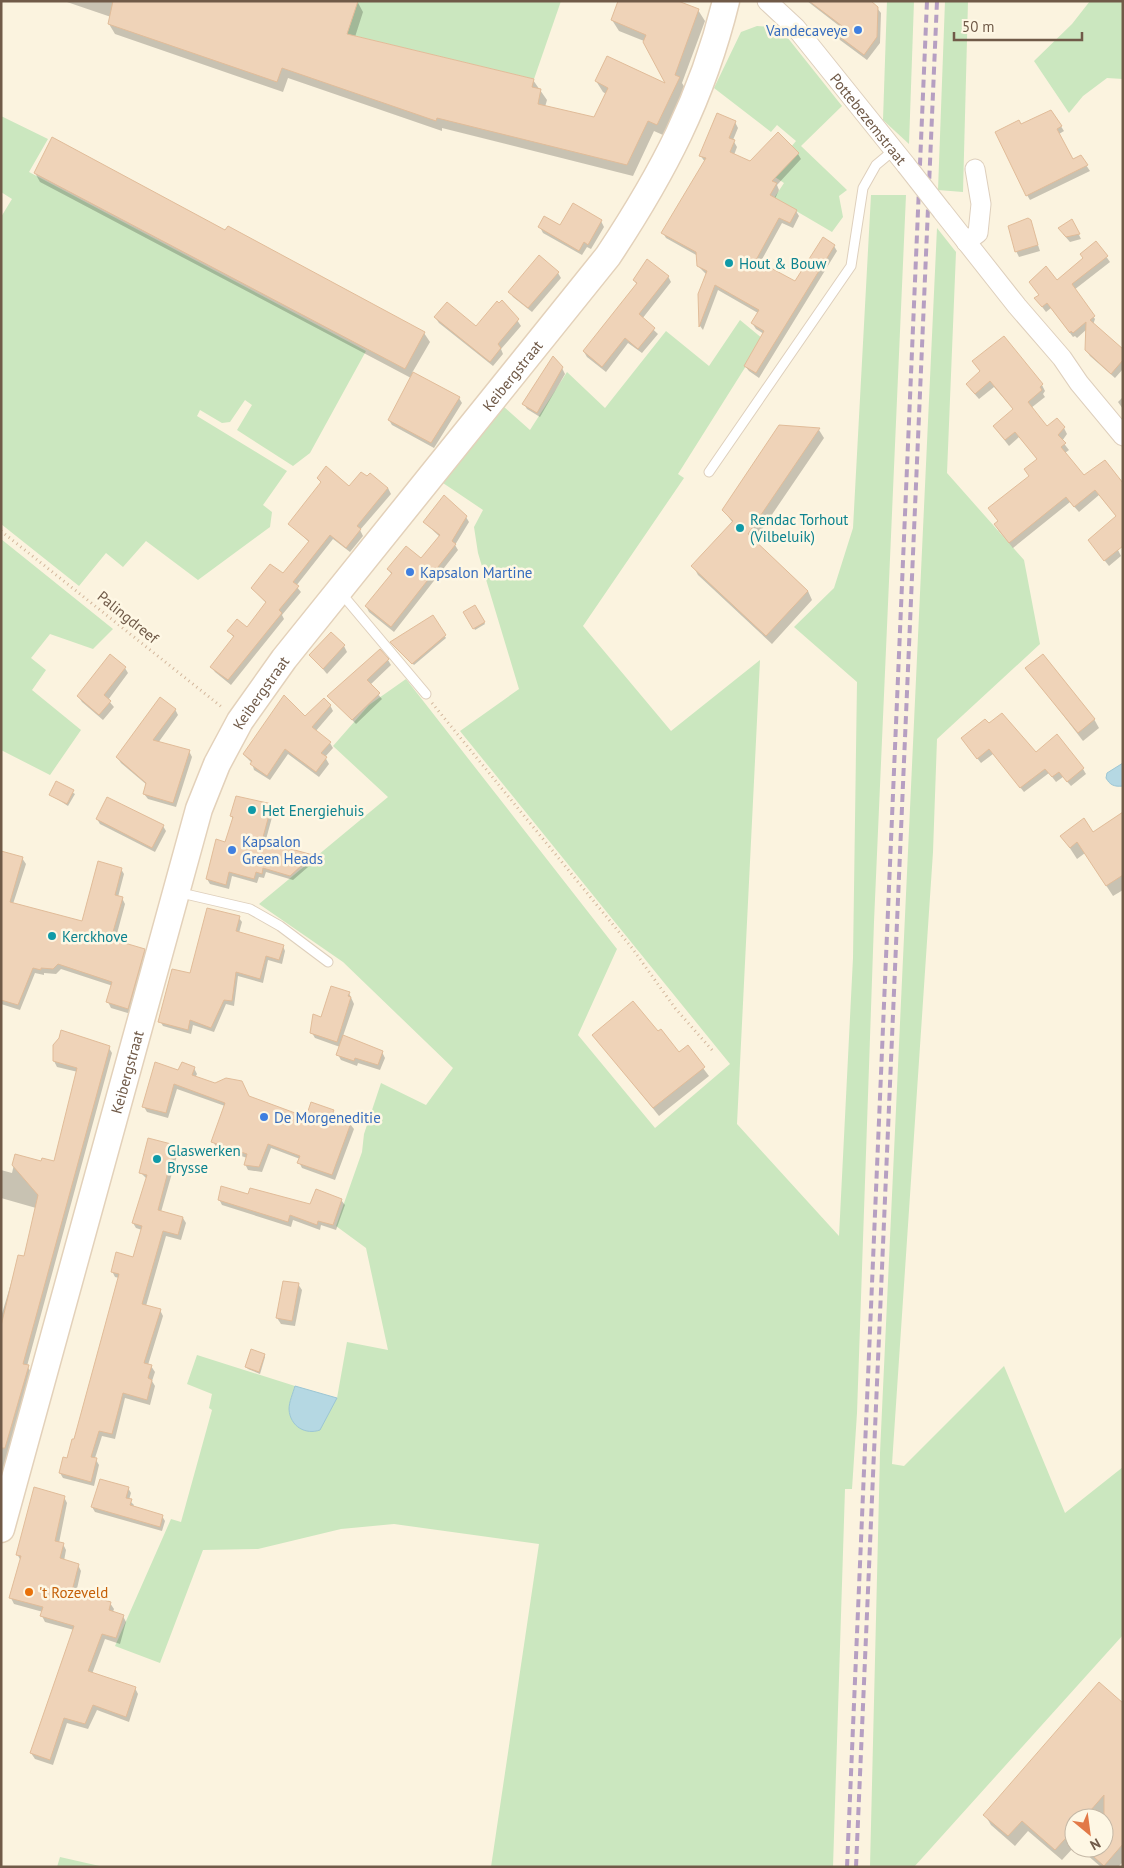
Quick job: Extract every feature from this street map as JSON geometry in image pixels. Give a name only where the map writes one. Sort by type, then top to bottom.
[{"type":"street","name":"Keibergstraat","points":[[1,1529],[7,1492],[199,809],[217,764],[240,721],[284,659],[608,256],[648,195],[688,116],[715,46],[726,1]]},
{"type":"street","name":"Pottebezemstraat","points":[[767,1],[796,28],[1123,436]]},
{"type":"street","points":[[966,242],[978,233],[981,204],[975,169]]},
{"type":"lane","points":[[708,472],[851,266],[863,188],[876,165],[894,150]]},
{"type":"lane","points":[[340,591],[426,694]]},
{"type":"lane","points":[[177,892],[250,909],[280,926],[328,962]]},
{"type":"path","name":"Palingdreef","points":[[1,531],[240,721]]},
{"type":"path","points":[[426,694],[632,948],[675,1008],[713,1051]]},
{"type":"green space","points":[[358,1],[561,1],[534,79],[347,34]]},
{"type":"green space","points":[[887,1],[914,1],[909,144],[883,120]]},
{"type":"green space","points":[[945,1],[968,1],[963,192],[938,190]]},
{"type":"green space","points":[[1090,1],[1123,1],[1123,79],[1107,78],[1083,96],[1069,113],[1034,61],[1072,24]]},
{"type":"green space","points":[[757,26],[775,27],[787,37],[842,106],[801,146],[847,190],[839,196],[843,217],[832,232],[774,198],[784,183],[769,173],[796,141],[777,125],[771,132],[714,88],[741,32]]},
{"type":"green space","points":[[1,116],[48,139],[29,172],[366,351],[310,453],[293,466],[237,430],[252,405],[245,400],[230,422],[222,423],[200,410],[197,416],[287,471],[263,505],[272,512],[270,527],[198,580],[146,541],[123,567],[106,553],[79,586],[1,524],[1,217],[12,199],[1,192]]},
{"type":"green space","points":[[871,195],[906,195],[874,922],[857,1413],[852,1489],[845,1489],[833,1867],[491,1867],[539,1544],[394,1524],[341,1529],[258,1549],[203,1550],[160,1663],[115,1646],[171,1519],[181,1522],[212,1410],[209,1408],[212,1394],[187,1384],[197,1355],[295,1386],[289,1413],[337,1398],[347,1342],[388,1350],[366,1248],[336,1226],[362,1152],[364,1134],[381,1083],[426,1105],[453,1068],[343,962],[259,904],[388,797],[333,746],[369,705],[406,679],[617,949],[578,1035],[655,1128],[730,1064],[460,731],[519,689],[478,553],[474,527],[483,510],[443,483],[503,406],[530,430],[567,372],[605,408],[666,331],[709,366],[740,320],[763,339],[678,474],[684,478],[583,626],[671,731],[760,660],[737,1124],[839,1236],[853,958],[857,682],[794,627],[834,588],[853,528]]},
{"type":"green space","points":[[937,228],[956,252],[947,473],[1024,560],[1040,644],[937,739],[933,852],[892,1464],[904,1466],[1004,1366],[1065,1513],[1123,1467],[1123,1635],[914,1867],[870,1867],[880,1453]]},
{"type":"green space","points":[[1,539],[113,629],[93,649],[50,634],[31,658],[46,670],[32,690],[81,730],[50,775],[1,750]]},
{"type":"green space","points":[[60,1857],[104,1867],[57,1867]]},
{"type":"water","points":[[1123,763],[1123,786],[1113,785],[1106,778],[1107,773]]},
{"type":"water","points":[[295,1386],[337,1398],[320,1430],[304,1430],[292,1421],[289,1406]]},
{"type":"building","points":[[113,1],[358,1],[347,34],[534,79],[532,87],[541,89],[538,104],[594,117],[608,88],[595,81],[607,56],[665,83],[643,42],[646,35],[611,20],[618,1],[678,1],[699,9],[675,75],[680,77],[657,125],[648,121],[627,165],[437,118],[436,121],[282,68],[277,82],[108,24]]},
{"type":"building","name":"Vandecaveye","points":[[809,1],[871,1],[878,7],[877,37],[864,55],[836,34],[842,26]]},
{"type":"building","points":[[1051,110],[1062,126],[1057,129],[1073,159],[1081,155],[1088,165],[1026,196],[995,132],[1019,120],[1021,124]]},
{"type":"building","points":[[717,113],[736,121],[729,138],[735,140],[730,152],[750,161],[778,132],[799,153],[772,181],[777,183],[770,195],[797,210],[790,223],[779,218],[756,260],[795,281],[823,237],[835,245],[756,373],[744,366],[764,331],[751,323],[759,310],[715,285],[699,327],[698,294],[707,271],[697,266],[696,252],[661,233],[706,158],[699,156]]},
{"type":"building","points":[[52,137],[225,230],[228,226],[425,332],[405,369],[34,173]]},
{"type":"building","points":[[573,203],[602,220],[588,245],[584,242],[579,251],[538,227],[544,216],[560,225]]},
{"type":"building","points":[[1028,218],[1031,220],[1038,245],[1015,252],[1008,226]]},
{"type":"building","points":[[1072,219],[1080,234],[1066,237],[1058,228]]},
{"type":"building","points":[[1096,241],[1108,256],[1072,284],[1095,316],[1090,320],[1123,349],[1123,360],[1111,374],[1085,350],[1086,322],[1073,333],[1071,331],[1070,333],[1047,303],[1042,307],[1034,298],[1039,295],[1029,282],[1046,266],[1057,280],[1083,258],[1080,254]]},
{"type":"building","points":[[539,255],[559,272],[528,308],[508,292]]},
{"type":"building","points":[[647,259],[669,276],[639,314],[655,328],[638,349],[625,338],[602,367],[583,351],[637,283],[633,280]]},
{"type":"building","points":[[502,300],[519,319],[498,344],[501,348],[490,362],[434,317],[447,302],[476,326],[497,301],[499,303]]},
{"type":"building","points":[[1004,336],[1043,384],[1040,387],[1042,390],[1028,402],[1047,426],[1057,418],[1065,427],[1058,435],[1066,443],[1061,447],[1084,475],[1105,460],[1123,483],[1123,546],[1104,561],[1088,540],[1116,516],[1095,490],[1074,507],[1066,497],[1009,543],[994,524],[998,521],[988,508],[1029,476],[1024,469],[1037,459],[1015,432],[1005,440],[993,426],[1013,409],[990,381],[975,394],[966,384],[980,371],[972,361]]},
{"type":"building","points":[[553,356],[563,367],[537,413],[522,404]]},
{"type":"building","points":[[413,372],[460,397],[431,443],[388,420]]},
{"type":"building","name":"Rendac Torhout (Vilbeluik)","points":[[779,425],[820,428],[748,534],[808,591],[766,636],[691,566],[733,521],[722,510]]},
{"type":"building","points":[[326,466],[349,486],[361,472],[367,476],[370,473],[388,488],[357,526],[361,529],[346,548],[330,535],[293,582],[299,586],[279,610],[282,613],[228,680],[210,667],[234,636],[227,631],[237,619],[247,627],[266,602],[251,588],[270,564],[283,573],[309,541],[288,524],[321,482],[317,478]]},
{"type":"building","points":[[444,495],[467,516],[452,541],[456,544],[391,627],[365,606],[392,573],[387,569],[406,546],[421,558],[440,535],[423,522]]},
{"type":"building","points":[[475,605],[485,622],[473,629],[463,612]]},
{"type":"building","points":[[433,615],[446,635],[412,664],[390,642]]},
{"type":"building","points":[[331,632],[345,645],[323,669],[309,655]]},
{"type":"building","points":[[380,649],[389,659],[367,680],[380,693],[352,720],[327,696]]},
{"type":"building","points":[[110,654],[126,667],[104,695],[111,701],[99,715],[77,696]]},
{"type":"building","points":[[1043,654],[1095,719],[1078,733],[1025,668]]},
{"type":"building","points":[[284,695],[305,716],[324,698],[331,705],[312,727],[331,742],[321,753],[327,757],[316,772],[285,749],[267,776],[250,764],[252,761],[243,754]]},
{"type":"building","points":[[160,697],[176,709],[153,740],[190,750],[173,803],[143,794],[146,783],[116,757]]},
{"type":"building","points":[[1002,713],[1036,752],[1057,734],[1084,768],[1067,782],[1059,772],[1052,777],[1045,769],[1020,788],[989,749],[977,759],[961,738],[985,719],[989,723]]},
{"type":"building","points":[[56,781],[74,790],[67,804],[49,795]]},
{"type":"building","points":[[236,796],[272,804],[262,841],[313,855],[290,876],[263,868],[262,874],[256,872],[254,879],[229,872],[226,885],[206,879],[216,839],[225,842],[233,817],[230,816]]},
{"type":"building","points":[[107,797],[164,825],[152,848],[96,819]]},
{"type":"building","points":[[1123,812],[1123,875],[1106,886],[1077,842],[1070,848],[1060,836],[1084,818],[1093,832]]},
{"type":"building","name":"Kerckhove","points":[[1,851],[23,857],[10,902],[82,921],[98,861],[122,868],[115,895],[123,897],[111,939],[145,949],[128,1009],[106,1002],[112,982],[58,964],[53,969],[41,968],[41,970],[33,968],[18,1005],[1,1000]]},
{"type":"building","points":[[207,908],[240,916],[236,931],[284,945],[279,960],[266,956],[260,979],[236,972],[232,1001],[224,1000],[211,1028],[190,1020],[188,1030],[158,1022],[172,969],[190,973]]},
{"type":"building","points":[[331,986],[350,992],[348,996],[351,997],[337,1042],[310,1033],[313,1014],[321,1017]]},
{"type":"building","points":[[633,1001],[658,1031],[661,1029],[679,1052],[688,1045],[705,1067],[653,1108],[592,1035]]},
{"type":"building","points":[[61,1030],[110,1046],[23,1364],[29,1365],[5,1448],[1,1448],[1,1326],[18,1255],[24,1256],[38,1195],[12,1165],[15,1154],[41,1161],[42,1158],[54,1161],[77,1068],[53,1061],[53,1045],[59,1038]]},
{"type":"building","points":[[343,1035],[383,1051],[378,1065],[355,1058],[354,1061],[336,1055]]},
{"type":"building","name":"De Morgeneditie","points":[[155,1062],[178,1070],[182,1062],[195,1067],[192,1075],[215,1083],[226,1078],[242,1081],[249,1096],[306,1117],[311,1102],[334,1110],[332,1114],[351,1123],[332,1175],[297,1163],[300,1156],[268,1144],[259,1167],[244,1165],[247,1154],[211,1142],[225,1103],[174,1084],[166,1113],[142,1107]]},
{"type":"building","points":[[148,1138],[175,1145],[158,1210],[183,1217],[178,1235],[163,1231],[142,1304],[161,1309],[144,1363],[152,1365],[148,1378],[152,1380],[147,1400],[123,1393],[112,1434],[99,1431],[91,1457],[97,1458],[91,1482],[59,1473],[63,1457],[67,1458],[72,1439],[74,1439],[119,1274],[111,1272],[116,1252],[133,1257],[142,1226],[132,1223],[147,1175],[139,1173]]},
{"type":"building","points":[[221,1186],[248,1194],[250,1188],[310,1204],[316,1189],[342,1199],[333,1225],[318,1221],[317,1225],[290,1215],[288,1222],[218,1200]]},
{"type":"building","points":[[283,1281],[299,1283],[292,1321],[276,1318]]},
{"type":"building","points":[[251,1349],[265,1354],[259,1372],[245,1367]]},
{"type":"building","points":[[100,1479],[129,1487],[126,1498],[132,1499],[130,1505],[163,1515],[160,1527],[91,1507]]},
{"type":"building","points":[[34,1487],[65,1496],[55,1541],[64,1543],[60,1558],[79,1564],[72,1591],[111,1602],[109,1610],[124,1615],[116,1638],[102,1634],[88,1671],[136,1687],[126,1717],[93,1705],[85,1724],[64,1718],[50,1760],[30,1753],[74,1626],[40,1616],[43,1607],[9,1598],[21,1556],[16,1555]]},
{"type":"building","points":[[1099,1682],[1123,1703],[1123,1844],[1114,1854],[1114,1808],[1104,1808],[1104,1795],[1093,1808],[1064,1808],[1064,1840],[1055,1850],[1022,1821],[1008,1836],[983,1815]]},
{"type":"building","points":[[1095,1858],[1111,1858],[1104,1866]]},
{"type":"railway","points":[[847,1867],[927,1]]},
{"type":"railway","points":[[856,1867],[937,1]]},
{"type":"place","name":"Vandecaveye","points":[[858,30]]},
{"type":"place","name":"Hout & Bouw","points":[[729,263]]},
{"type":"place","name":"Rendac Torhout (Vilbeluik)","points":[[740,528]]},
{"type":"place","name":"Kapsalon Martine","points":[[410,572]]},
{"type":"place","name":"Het Energiehuis","points":[[252,810]]},
{"type":"place","name":"Kapsalon Green Heads","points":[[232,850]]},
{"type":"place","name":"Kerckhove","points":[[52,936]]},
{"type":"place","name":"De Morgeneditie","points":[[264,1117]]},
{"type":"place","name":"Glaswerken Brysse","points":[[157,1159]]},
{"type":"place","name":"'t Rozeveld","points":[[29,1592]]}]
